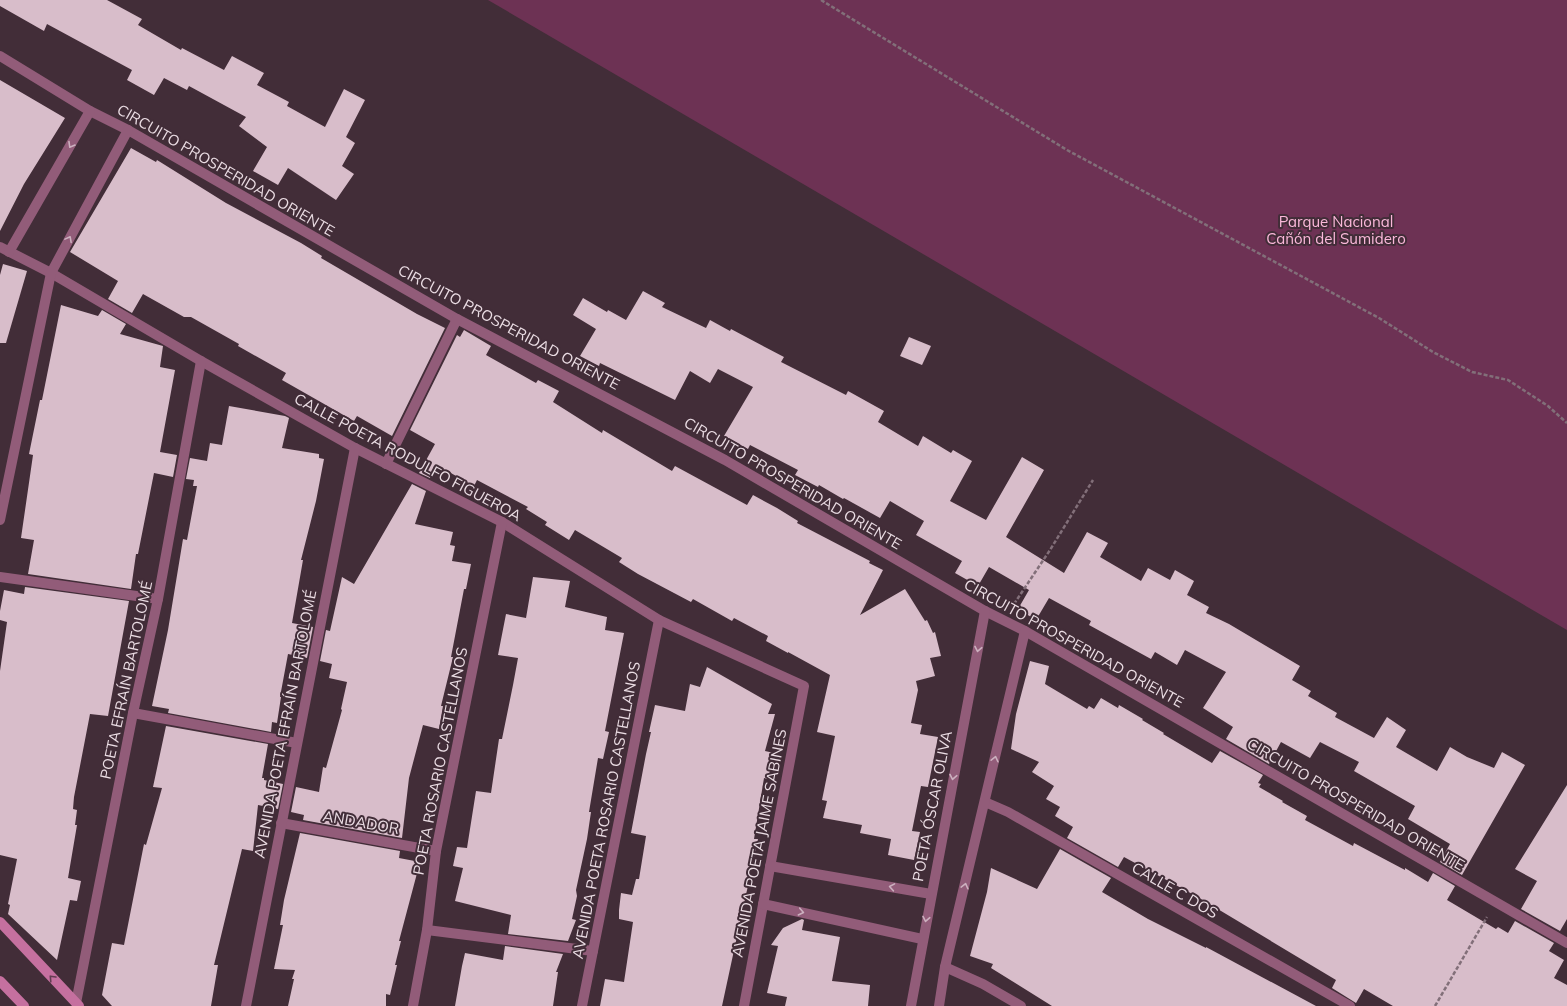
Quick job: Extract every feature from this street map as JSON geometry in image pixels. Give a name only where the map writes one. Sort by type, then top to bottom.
[{"type":"street","name":"CIRCUITO PROSPERIDAD ORIENTE","points":[[0,56],[90,111],[128,130],[457,319],[725,460],[985,611],[1025,631],[1567,943]]},
{"type":"street","points":[[5,250],[90,111]]},
{"type":"street","points":[[0,520],[51,273],[128,130]]},
{"type":"street","name":"CALLE POETA RODULFO FIGUEROA","points":[[5,250],[51,273],[201,361],[355,448],[502,522],[659,620],[804,686]]},
{"type":"street","points":[[386,464],[457,319]]},
{"type":"street","name":"POETA EFRAÍN BARTOLOMÉ","points":[[77,1005],[133,713],[158,599],[201,361]]},
{"type":"street","name":"AVENIDA POETA EFRAÍN BARTOLOMÉ","points":[[246,1006],[280,823],[355,448]]},
{"type":"street","name":"POETA ROSARIO CASTELLANOS","points":[[413,1006],[427,930],[436,851],[502,522]]},
{"type":"street","points":[[0,577],[158,599]]},
{"type":"street","name":"POETA ÓSCAR OLIVA","points":[[910,1006],[930,894],[985,611]]},
{"type":"street","name":"AVENIDA POETA ROSARIO CASTELLANOS","points":[[582,1006],[659,620]]},
{"type":"street","points":[[939,1006],[945,967],[1025,631]]},
{"type":"street","name":"AVENIDA POETA JAIME SABINES","points":[[744,1006],[804,686]]},
{"type":"street","points":[[133,713],[297,743]]},
{"type":"street","name":"CALLE C DOS","points":[[985,802],[1015,816],[1350,1006]]},
{"type":"street","name":"ANDADOR","points":[[280,823],[436,851]]},
{"type":"street","points":[[770,866],[930,894]]},
{"type":"street","points":[[763,904],[922,938]]},
{"type":"street","points":[[0,922],[77,1005]]},
{"type":"street","points":[[427,930],[593,951]]},
{"type":"street","points":[[945,967],[983,984],[1021,1006]]},
{"type":"street","points":[[0,981],[24,1006]]},
{"type":"path","points":[[822,0],[1067,150],[1379,318],[1433,352],[1472,372],[1508,380],[1548,406],[1567,423]]},
{"type":"path","points":[[1003,621],[1050,550],[1093,480]]},
{"type":"path","points":[[1434,1006],[1495,902]]},
{"type":"green space","name":"Parque Nacional Cañón del Sumidero","points":[[488,0],[1567,0],[1567,630]]},
{"type":"building","points":[[0,0],[107,0],[142,19],[138,25],[181,50],[182,48],[224,70],[232,56],[264,73],[257,85],[289,102],[287,106],[325,127],[344,89],[365,100],[346,137],[355,143],[342,166],[354,174],[336,200],[288,168],[278,185],[253,171],[267,147],[239,126],[246,117],[189,86],[187,90],[164,78],[154,95],[127,80],[132,70],[47,24],[44,31],[0,6]]},
{"type":"building","points":[[0,80],[65,118],[24,184],[0,231]]},
{"type":"building","points":[[131,148],[156,162],[157,160],[226,203],[301,243],[322,256],[321,258],[417,314],[445,328],[392,436],[357,416],[354,421],[282,380],[286,373],[191,317],[184,317],[143,294],[132,313],[108,299],[118,281],[70,252]]},
{"type":"building","points":[[3,264],[27,271],[6,343],[0,343],[0,275]]},
{"type":"building","points":[[643,291],[665,303],[662,307],[706,328],[710,320],[730,331],[731,329],[784,357],[781,362],[846,395],[848,391],[884,411],[878,422],[918,446],[923,436],[951,453],[953,450],[972,461],[950,501],[986,520],[1022,457],[1044,470],[1006,537],[1064,573],[1087,532],[1108,543],[1100,557],[1141,581],[1148,568],[1170,580],[1175,570],[1194,581],[1187,595],[1209,607],[1206,613],[1229,624],[1300,666],[1292,680],[1311,691],[1308,696],[1337,713],[1335,717],[1374,738],[1387,717],[1406,730],[1396,747],[1437,771],[1450,747],[1467,757],[1494,768],[1502,752],[1525,765],[1462,875],[1440,862],[1450,844],[1408,819],[1415,806],[1354,771],[1359,762],[1320,742],[1310,758],[1281,742],[1269,764],[1226,739],[1233,727],[1203,708],[1226,672],[1185,650],[1177,665],[1155,652],[1151,659],[1089,625],[1091,621],[1049,598],[1036,620],[1018,609],[1029,590],[989,567],[978,586],[955,573],[962,561],[916,535],[924,521],[890,501],[880,518],[819,485],[818,487],[795,475],[798,470],[750,445],[748,449],[724,436],[753,387],[718,369],[710,383],[690,371],[675,400],[600,363],[599,366],[580,356],[596,329],[573,315],[583,298],[607,312],[608,310],[626,320]]},
{"type":"building","points":[[61,305],[98,316],[102,310],[126,324],[120,334],[163,346],[160,367],[175,370],[160,452],[177,455],[173,477],[154,473],[138,554],[136,554],[131,589],[28,574],[34,540],[21,538],[33,455],[29,454],[40,400],[42,400]]},
{"type":"building","points":[[464,330],[491,346],[486,355],[536,383],[538,380],[559,391],[553,402],[602,433],[603,430],[672,471],[675,466],[747,505],[753,495],[798,521],[797,523],[870,561],[869,563],[883,570],[860,615],[905,589],[925,621],[927,620],[933,633],[935,632],[941,656],[930,658],[935,676],[916,681],[918,690],[911,723],[922,725],[920,734],[938,737],[928,787],[921,786],[912,831],[920,832],[914,860],[888,855],[891,839],[860,833],[862,825],[823,818],[827,801],[822,800],[835,736],[817,732],[830,675],[766,641],[768,636],[734,618],[732,621],[693,599],[691,602],[638,574],[619,562],[622,558],[575,530],[569,540],[545,525],[547,522],[526,509],[528,507],[477,480],[474,486],[449,472],[448,474],[434,466],[430,478],[419,473],[435,444],[410,430],[457,335],[460,337]]},
{"type":"building","points":[[909,337],[931,346],[922,365],[900,356]]},
{"type":"building","points":[[229,406],[289,418],[282,448],[319,454],[319,458],[324,459],[316,501],[301,560],[303,560],[292,623],[313,627],[307,658],[288,654],[277,723],[272,722],[271,732],[168,713],[169,709],[152,706],[168,630],[183,539],[187,540],[197,486],[193,486],[194,480],[186,479],[190,458],[207,461],[210,443],[222,445]]},
{"type":"building","points":[[412,484],[426,491],[415,524],[453,532],[450,545],[455,546],[452,561],[471,564],[466,589],[464,589],[451,657],[453,657],[441,706],[443,706],[439,729],[423,725],[409,778],[402,838],[303,820],[304,815],[291,812],[296,787],[319,792],[323,767],[326,768],[342,710],[347,682],[329,678],[332,664],[320,661],[326,630],[330,631],[342,577],[354,584]]},
{"type":"building","points":[[533,577],[570,581],[565,607],[607,617],[605,630],[624,633],[605,731],[609,732],[603,759],[598,758],[589,812],[591,812],[587,839],[576,890],[577,896],[572,919],[576,920],[568,941],[508,934],[511,915],[455,901],[463,868],[453,866],[457,847],[467,848],[476,791],[491,793],[499,739],[502,739],[518,658],[498,655],[506,614],[526,618]]},
{"type":"building","points":[[25,587],[129,601],[108,716],[90,714],[74,797],[73,809],[77,810],[75,825],[77,825],[68,878],[81,881],[77,901],[70,900],[57,960],[8,914],[10,905],[8,904],[17,859],[0,855],[0,671],[7,622],[0,620],[0,611],[4,590],[24,594]]},
{"type":"building","points":[[1030,661],[1049,666],[1045,684],[1087,709],[1089,706],[1094,709],[1101,698],[1118,708],[1119,705],[1143,719],[1142,720],[1164,733],[1163,734],[1212,763],[1220,751],[1263,775],[1258,783],[1261,784],[1259,787],[1307,816],[1305,820],[1353,846],[1354,843],[1405,870],[1405,868],[1428,882],[1433,873],[1455,886],[1447,900],[1496,929],[1498,927],[1508,933],[1515,921],[1554,943],[1549,951],[1564,960],[1554,978],[1567,985],[1567,1006],[1393,1006],[1364,989],[1356,1003],[1332,988],[1336,980],[1196,896],[1124,857],[1118,867],[1067,838],[1073,827],[1055,816],[1060,807],[1046,799],[1054,786],[1032,772],[1039,762],[1011,749],[1016,714]]},
{"type":"building","points":[[707,667],[772,704],[768,714],[775,714],[765,751],[774,753],[768,779],[764,778],[754,839],[758,839],[722,1006],[600,1006],[605,979],[624,982],[633,922],[619,919],[619,910],[621,893],[632,895],[636,879],[639,879],[646,836],[631,833],[655,705],[685,711],[690,684],[700,687]]},
{"type":"building","points":[[166,726],[268,744],[262,778],[264,778],[264,780],[283,784],[278,809],[258,805],[253,851],[242,849],[214,965],[218,965],[211,1006],[112,1006],[102,995],[112,943],[124,945],[144,844],[146,845],[162,788],[153,787]]},
{"type":"building","points":[[1567,785],[1567,919],[1560,931],[1521,909],[1537,881],[1515,869]]},
{"type":"building","points":[[300,833],[400,851],[399,858],[420,862],[399,941],[401,941],[390,995],[386,994],[386,1006],[288,1006],[294,979],[292,979],[295,970],[274,969],[283,925],[280,925],[284,900]]},
{"type":"building","points":[[1060,849],[1111,878],[1102,892],[1148,919],[1206,947],[1316,1006],[1052,1006],[991,968],[993,964],[970,956],[987,892],[991,868],[1037,889]]},
{"type":"building","points":[[802,919],[804,920],[802,930],[840,937],[832,981],[870,985],[868,1006],[785,1006],[787,997],[767,993],[778,946],[771,945],[783,928]]},
{"type":"building","points":[[505,946],[563,954],[556,972],[558,972],[553,1006],[455,1006],[465,953],[503,960]]}]
